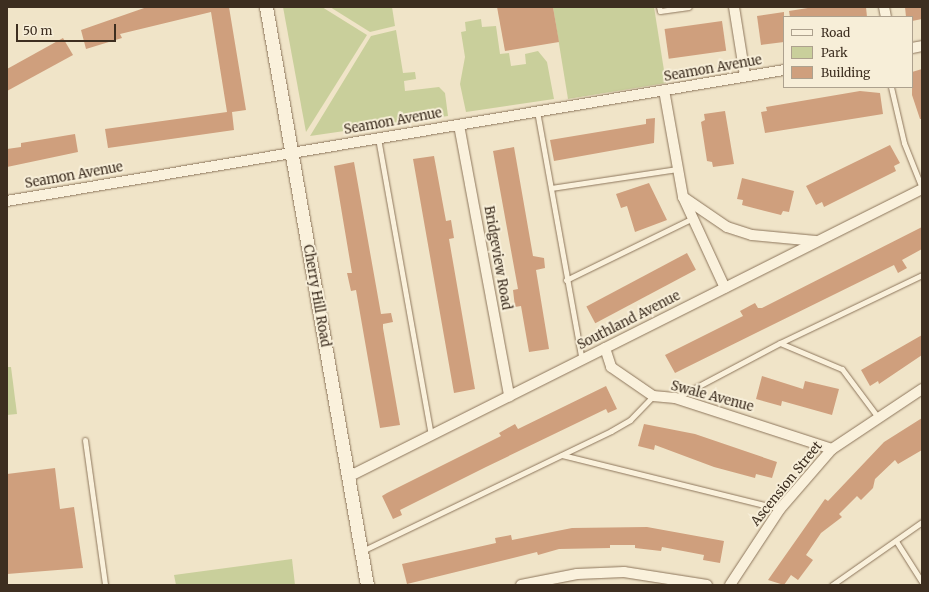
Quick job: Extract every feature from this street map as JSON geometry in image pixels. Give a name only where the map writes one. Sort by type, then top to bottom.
[{"type":"street","name":"Cherry Hill Road","points":[[266,7],[367,585]]},
{"type":"street","points":[[734,7],[745,76]]},
{"type":"street","name":"Seamon Avenue","points":[[7,201],[783,70]]},
{"type":"street","points":[[664,90],[676,169],[683,197],[691,219],[725,288]]},
{"type":"street","name":"Bridgeview Road","points":[[459,125],[509,396]]},
{"type":"street","name":"Southland Avenue","points":[[348,477],[922,188]]},
{"type":"street","points":[[683,197],[726,227],[752,235],[818,241]]},
{"type":"street","name":"Swale Avenue","points":[[605,348],[611,367],[653,396],[675,398],[832,449]]},
{"type":"street","name":"Ascension Street","points":[[730,585],[780,509],[832,449],[877,416],[922,389]]},
{"type":"street","points":[[521,585],[624,572],[668,581],[707,585]]},
{"type":"lane","points":[[659,7],[660,11],[689,7]]},
{"type":"lane","points":[[891,88],[904,143],[922,188]]},
{"type":"lane","points":[[537,111],[566,280],[582,360]]},
{"type":"lane","points":[[378,138],[431,435]]},
{"type":"lane","points":[[551,188],[676,169]]},
{"type":"lane","points":[[566,280],[691,219]]},
{"type":"lane","points":[[675,398],[780,343],[922,274]]},
{"type":"lane","points":[[780,343],[842,368],[877,416]]},
{"type":"lane","points":[[361,552],[562,455],[630,420],[653,396]]},
{"type":"lane","points":[[85,440],[105,585]]},
{"type":"lane","points":[[562,455],[780,509]]},
{"type":"lane","points":[[832,585],[922,522]]},
{"type":"lane","points":[[896,541],[922,582]]},
{"type":"green space","points":[[283,7],[322,7],[367,35],[306,132]]},
{"type":"green space","points":[[330,7],[392,7],[395,26],[370,32]]},
{"type":"green space","points":[[553,7],[654,7],[666,83],[568,99]]},
{"type":"green space","points":[[481,19],[482,27],[496,26],[500,54],[509,53],[511,66],[526,64],[525,54],[538,51],[547,62],[554,99],[466,112],[460,84],[465,57],[461,32],[466,31],[465,22]]},
{"type":"green space","points":[[396,30],[403,73],[415,72],[416,79],[404,81],[405,91],[439,87],[445,93],[448,116],[310,136],[371,36]]},
{"type":"green space","points":[[7,367],[11,367],[17,414],[7,415]]},
{"type":"green space","points":[[292,559],[295,585],[176,585],[174,575]]},
{"type":"building","points":[[147,7],[229,7],[246,110],[232,112],[234,130],[108,148],[105,129],[227,112],[211,12],[120,34],[122,38],[86,49],[81,30]]},
{"type":"building","points":[[497,7],[553,7],[559,42],[505,51]]},
{"type":"building","points":[[814,7],[866,7],[867,16],[790,16],[789,11]]},
{"type":"building","points":[[905,7],[922,7],[922,19],[913,21],[913,16],[906,16]]},
{"type":"building","points":[[784,12],[783,42],[761,45],[757,16]]},
{"type":"building","points":[[722,21],[726,51],[669,59],[665,29]]},
{"type":"building","points":[[63,38],[73,55],[7,91],[7,69]]},
{"type":"building","points":[[922,69],[922,119],[920,119],[912,95],[913,72]]},
{"type":"building","points":[[860,91],[880,93],[883,114],[765,133],[761,112],[767,111],[766,107]]},
{"type":"building","points":[[725,111],[734,164],[713,167],[712,162],[707,161],[701,122],[705,120],[704,114]]},
{"type":"building","points":[[655,118],[654,143],[554,161],[550,140],[646,124],[646,119]]},
{"type":"building","points":[[75,134],[78,152],[7,167],[7,149],[21,147],[21,143]]},
{"type":"building","points":[[890,145],[900,163],[894,166],[896,171],[824,207],[822,202],[816,205],[806,186]]},
{"type":"building","points":[[514,147],[533,256],[544,258],[545,268],[536,270],[549,349],[529,352],[521,306],[515,307],[513,290],[518,289],[493,151]]},
{"type":"building","points":[[434,156],[446,221],[451,220],[454,238],[449,239],[475,389],[454,393],[413,159]]},
{"type":"building","points":[[354,162],[381,314],[391,313],[393,322],[383,324],[383,328],[400,425],[380,428],[356,290],[351,291],[347,273],[352,273],[334,166]]},
{"type":"building","points":[[742,178],[794,191],[789,212],[783,211],[781,215],[742,205],[743,200],[737,199]]},
{"type":"building","points":[[649,183],[667,220],[635,232],[627,206],[621,208],[616,194]]},
{"type":"building","points":[[922,227],[922,249],[902,260],[907,268],[898,273],[894,265],[675,373],[665,355],[743,316],[740,311],[755,303],[758,308],[762,308]]},
{"type":"building","points":[[687,253],[696,270],[595,323],[586,307]]},
{"type":"building","points":[[922,335],[922,355],[879,384],[878,381],[870,386],[861,370]]},
{"type":"building","points":[[762,376],[803,389],[805,381],[839,389],[832,415],[782,401],[781,406],[756,399]]},
{"type":"building","points":[[606,386],[617,409],[608,413],[606,409],[486,467],[400,510],[402,515],[393,519],[382,496],[501,436],[499,433],[515,424],[518,429]]},
{"type":"building","points":[[922,418],[922,450],[898,464],[895,460],[875,479],[873,488],[861,500],[857,496],[839,514],[842,517],[821,533],[806,555],[813,560],[798,580],[791,575],[784,585],[768,580],[825,499],[828,501],[884,442]]},
{"type":"building","points":[[644,424],[695,434],[777,462],[772,478],[756,474],[755,478],[714,467],[655,445],[654,450],[638,446]]},
{"type":"building","points":[[55,468],[60,509],[74,507],[83,568],[7,574],[7,474]]},
{"type":"building","points":[[647,527],[724,541],[720,563],[703,560],[704,555],[662,547],[661,551],[635,548],[635,545],[610,545],[610,548],[559,549],[538,555],[537,552],[407,584],[402,564],[496,543],[495,538],[511,535],[512,540],[572,528]]}]
